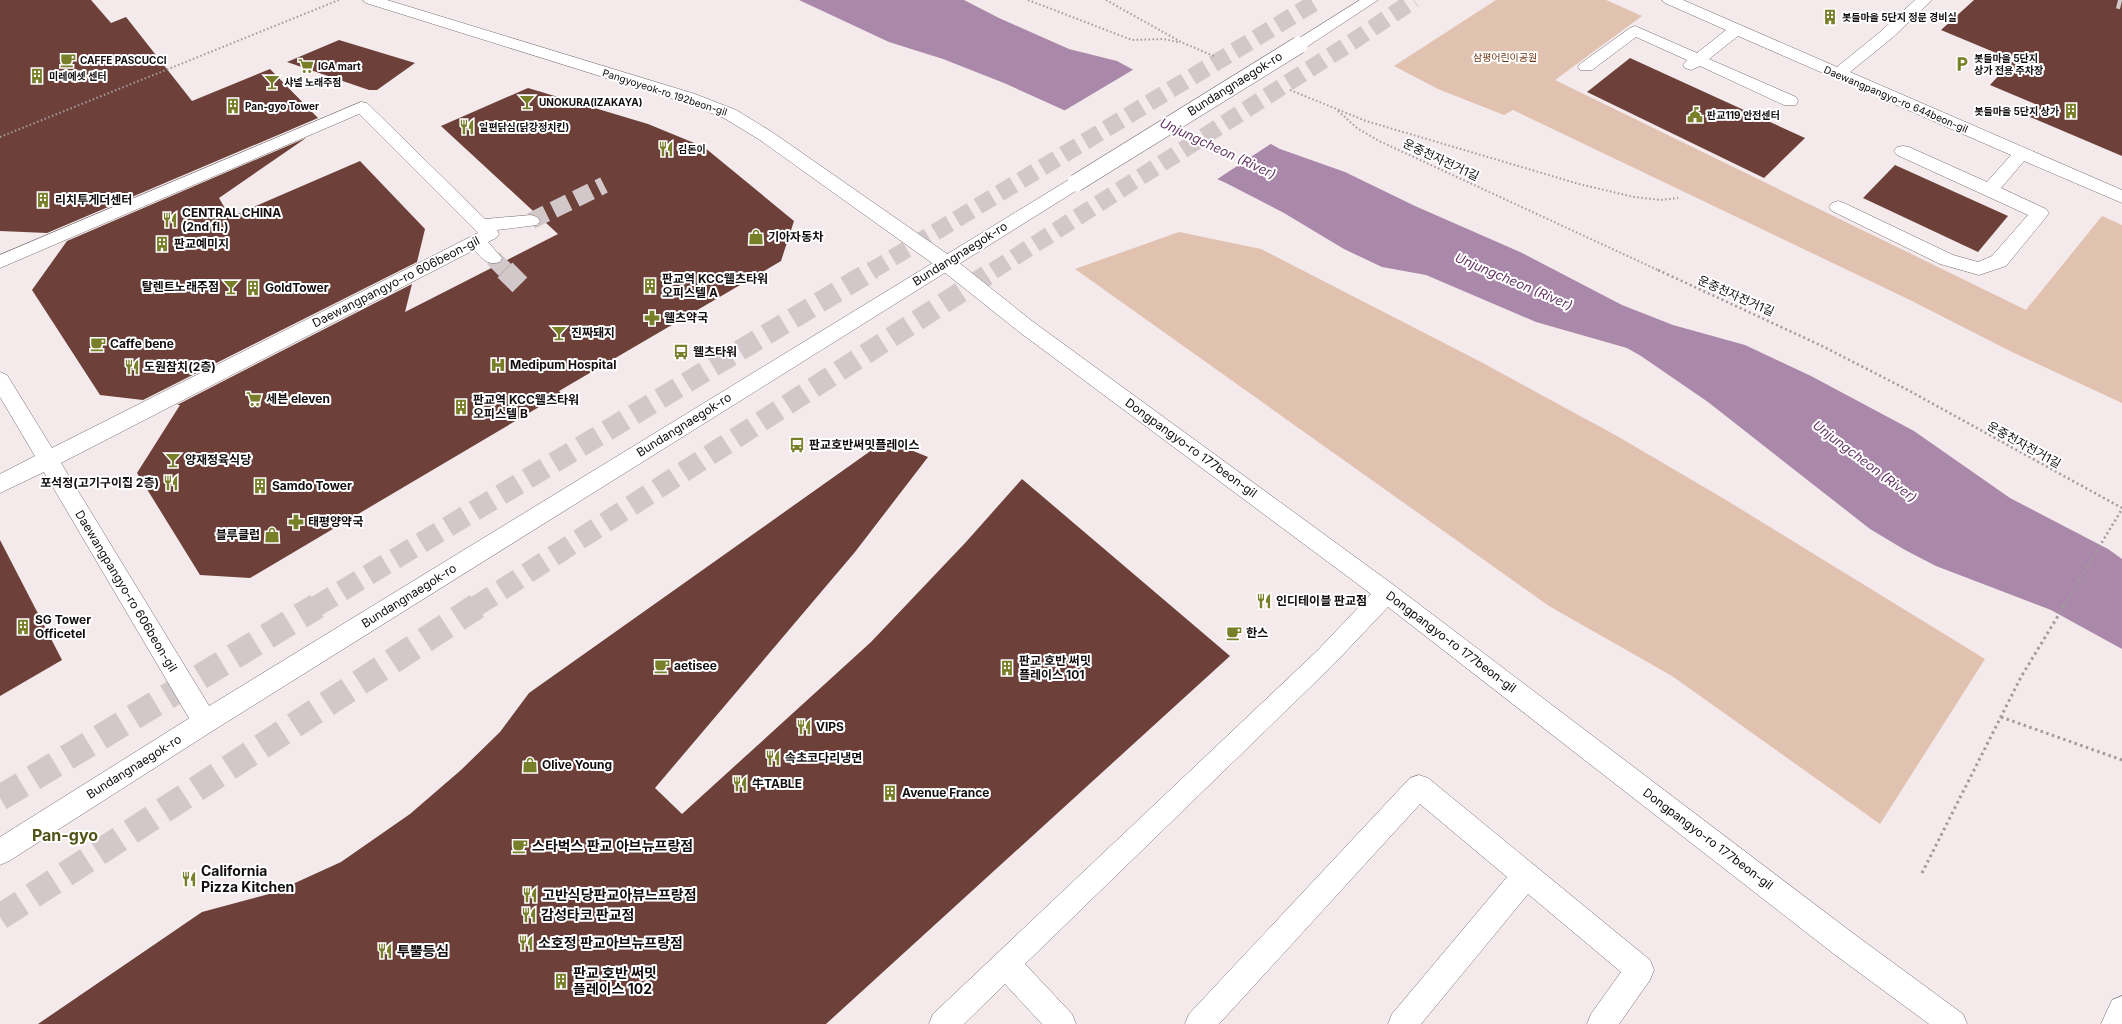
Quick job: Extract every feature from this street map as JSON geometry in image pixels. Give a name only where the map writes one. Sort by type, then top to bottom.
[{"type":"street","name":"Pangyoyeok-ro 192beon-gil","points":[[371,0],[688,98],[730,114],[766,136],[946,263]]},
{"type":"street","name":"Bundangnaegok-ro","points":[[0,852],[205,722],[1370,0]]},
{"type":"street","name":"Daewangpangyo-ro 644beon-gil","points":[[1670,0],[2122,197]]},
{"type":"street","points":[[1838,74],[1886,35],[1924,0]]},
{"type":"street","points":[[1695,62],[1737,29]]},
{"type":"street","points":[[1586,67],[1635,31],[1695,62],[1790,101]]},
{"type":"street","name":"Daewangpangyo-ro 606beon-gil","points":[[0,262],[361,107],[479,233],[0,484]]},
{"type":"street","points":[[1838,207],[1946,260],[1979,269],[1999,261],[2040,213],[1903,151]]},
{"type":"street","points":[[1990,190],[2022,154]]},
{"type":"street","points":[[493,258],[479,233],[531,221]]},
{"type":"street","name":"Dongpangyo-ro 177beon-gil","points":[[946,263],[1025,326],[1388,594],[1844,944],[1953,1024]]},
{"type":"street","name":"Daewangpangyo-ro 606beon-gil","points":[[0,380],[205,722]]},
{"type":"street","points":[[943,1024],[1326,657],[1388,594]]},
{"type":"street","points":[[1199,1024],[1419,787],[1640,970],[1601,1024]]},
{"type":"street","points":[[1402,1024],[1526,875]]},
{"type":"street","points":[[1006,964],[1062,1024]]},
{"type":"street","points":[[2115,1024],[2122,1010]]},
{"type":"path","points":[[0,137],[340,0]]},
{"type":"path","points":[[1028,0],[1132,40],[1163,39],[1181,42]]},
{"type":"path","points":[[1106,0],[1181,42],[1216,58]]},
{"type":"path","name":"운중천자전거1길","points":[[1288,89],[1338,111],[1579,184],[1639,198],[1669,200],[1678,198]]},
{"type":"path","name":"운중천자전거1길","points":[[1338,111],[1357,128],[1379,141],[1776,324],[1859,365],[2122,508]]},
{"type":"path","points":[[1922,873],[2021,677],[2122,508]]},
{"type":"path","points":[[2001,717],[2122,760]]},
{"type":"green space","name":"삼평어린이공원","points":[[1496,0],[1606,0],[1642,16],[1555,80],[2026,310],[2102,216],[2122,225],[2122,403],[2012,352],[1910,300],[1513,110],[1504,115],[1438,89],[1394,66]]},
{"type":"green space","points":[[1179,232],[1261,249],[1481,362],[1617,436],[1726,500],[1985,659],[1880,824],[1672,676],[1549,606],[1075,269]]},
{"type":"water","name":"Unjungcheon (River)","points":[[799,0],[964,0],[999,18],[1069,49],[1117,61],[1280,149],[1345,172],[1415,206],[1520,252],[1622,305],[1673,325],[1745,345],[1811,376],[1914,431],[2010,498],[2108,549],[2122,559],[2122,649],[2051,610],[1936,566],[1905,550],[1870,529],[1708,402],[1627,348],[1536,322],[1426,275],[1382,267],[1344,249],[1284,213],[1226,183],[1004,83],[943,59],[889,42]]},
{"type":"pier","points":[[1136,68],[1272,143],[1216,180],[1062,112]]},
{"type":"building","points":[[0,0],[91,0],[111,23],[126,17],[192,101],[270,69],[318,118],[47,233],[0,231]]},
{"type":"building","points":[[1974,0],[2122,0],[2122,156],[2030,117],[2040,106],[1990,85],[2013,60],[1941,30]]},
{"type":"building","points":[[339,40],[415,63],[377,90],[369,90],[287,62]]},
{"type":"building","name":"판교119 안전센터","points":[[1630,58],[1805,138],[1764,178],[1587,92]]},
{"type":"building","points":[[528,88],[648,124],[704,147],[794,221],[781,261],[559,391],[561,394],[250,578],[200,575],[137,473],[180,405],[177,405],[412,284],[405,312],[558,234],[441,126]]},
{"type":"building","points":[[306,138],[219,198],[230,217],[360,161],[425,229],[417,262],[143,400],[100,395],[32,290],[67,241]]},
{"type":"building","points":[[1895,165],[2008,216],[1978,252],[1863,198]]},
{"type":"building","points":[[886,440],[928,457],[855,552],[655,788],[682,814],[871,642],[966,542],[1022,479],[1230,656],[826,1024],[38,1024],[202,912],[273,893],[341,862],[410,814],[461,770],[500,732],[529,693]]},
{"type":"building","name":"SG Tower Officetel","points":[[0,540],[62,660],[0,696]]},
{"type":"tunnel","points":[[871,271],[1319,0]]},
{"type":"tunnel","points":[[993,271],[1352,42],[1414,0]]},
{"type":"tunnel","points":[[2118,0],[2122,1]]},
{"type":"tunnel","points":[[531,221],[604,185]]},
{"type":"tunnel","points":[[493,258],[525,290]]},
{"type":"tunnel","points":[[315,607],[873,270]]},
{"type":"tunnel","points":[[475,607],[995,270]]},
{"type":"tunnel","points":[[0,798],[317,606]]},
{"type":"tunnel","points":[[0,917],[477,606]]},
{"type":"place","name":"봇들마을 5단지 정문 경비실","points":[[1830,17]]},
{"type":"place","name":"CAFFE PASCUCCI","points":[[68,60]]},
{"type":"place","name":"봇들마을 5단지 상가 전용 주차장","points":[[1962,64]]},
{"type":"place","name":"IGA mart","points":[[306,66]]},
{"type":"place","name":"미레에셋 센터","points":[[37,76]]},
{"type":"place","name":"샤넬 노래주점","points":[[272,82]]},
{"type":"place","name":"UNOKURA(IZAKAYA)","points":[[527,102]]},
{"type":"place","name":"Pan-gyo Tower","points":[[233,106]]},
{"type":"place","name":"봇들마을 5단지 상가","points":[[2071,111]]},
{"type":"place","name":"판교119 안전센터","points":[[1695,115]]},
{"type":"place","name":"일편닭심(닭강정치킨)","points":[[467,127]]},
{"type":"place","name":"김돈이","points":[[666,149]]},
{"type":"place","name":"리치투게더센터","points":[[43,200]]},
{"type":"place","name":"CENTRAL CHINA (2nd fl.)","points":[[170,220]]},
{"type":"place","name":"기아자동차","points":[[756,237]]},
{"type":"place","name":"판교예미지","points":[[162,244]]},
{"type":"place","name":"판교역 KCC웰츠타워 오피스텔 A","points":[[650,286]]},
{"type":"place","name":"탈렌트노래주점","points":[[231,287]]},
{"type":"place","name":"GoldTower","points":[[253,288]]},
{"type":"place","name":"웰츠약국","points":[[652,318]]},
{"type":"place","name":"진짜돼지","points":[[559,333]]},
{"type":"place","name":"Caffe bene","points":[[98,344]]},
{"type":"place","name":"웰츠타워","points":[[681,352]]},
{"type":"place","name":"Medipum Hospital","points":[[498,365]]},
{"type":"place","name":"도원참치(2층)","points":[[132,367]]},
{"type":"place","name":"세븐 eleven","points":[[254,399]]},
{"type":"place","name":"판교역 KCC웰츠타워 오피스텔 B","points":[[461,407]]},
{"type":"place","name":"판교호반써밋플레이스","points":[[797,445]]},
{"type":"place","name":"양재정육식당","points":[[173,460]]},
{"type":"place","name":"포석정(고기구이집 2층)","points":[[171,483]]},
{"type":"place","name":"Samdo Tower","points":[[260,486]]},
{"type":"place","name":"태평양약국","points":[[296,522]]},
{"type":"place","name":"블루클럽","points":[[272,535]]},
{"type":"place","name":"인디테이블 판교점","points":[[1264,601]]},
{"type":"place","name":"SG Tower Officetel","points":[[23,627]]},
{"type":"place","name":"한스","points":[[1234,633]]},
{"type":"place","name":"aetisee","points":[[662,666]]},
{"type":"place","name":"판교 호반 써밋 플레이스 101","points":[[1007,668]]},
{"type":"place","name":"VIPS","points":[[804,727]]},
{"type":"place","name":"속초코다리냉면","points":[[773,758]]},
{"type":"place","name":"Olive Young","points":[[530,765]]},
{"type":"place","name":"牛TABLE","points":[[740,784]]},
{"type":"place","name":"Avenue France","points":[[890,793]]},
{"type":"place","name":"스타벅스 판교 아브뉴프랑점","points":[[520,846]]},
{"type":"place","name":"California Pizza Kitchen","points":[[189,879]]},
{"type":"place","name":"고반식당판교아뷰느프랑점","points":[[530,895]]},
{"type":"place","name":"감성타코 판교점","points":[[529,915]]},
{"type":"place","name":"소호정 판교아브뉴프랑점","points":[[526,943]]},
{"type":"place","name":"투뿔등심","points":[[385,951]]},
{"type":"place","name":"판교 호반 써밋 플레이스 102","points":[[561,981]]},
{"type":"district","name":"Pan-gyo","points":[[65,835]]}]
